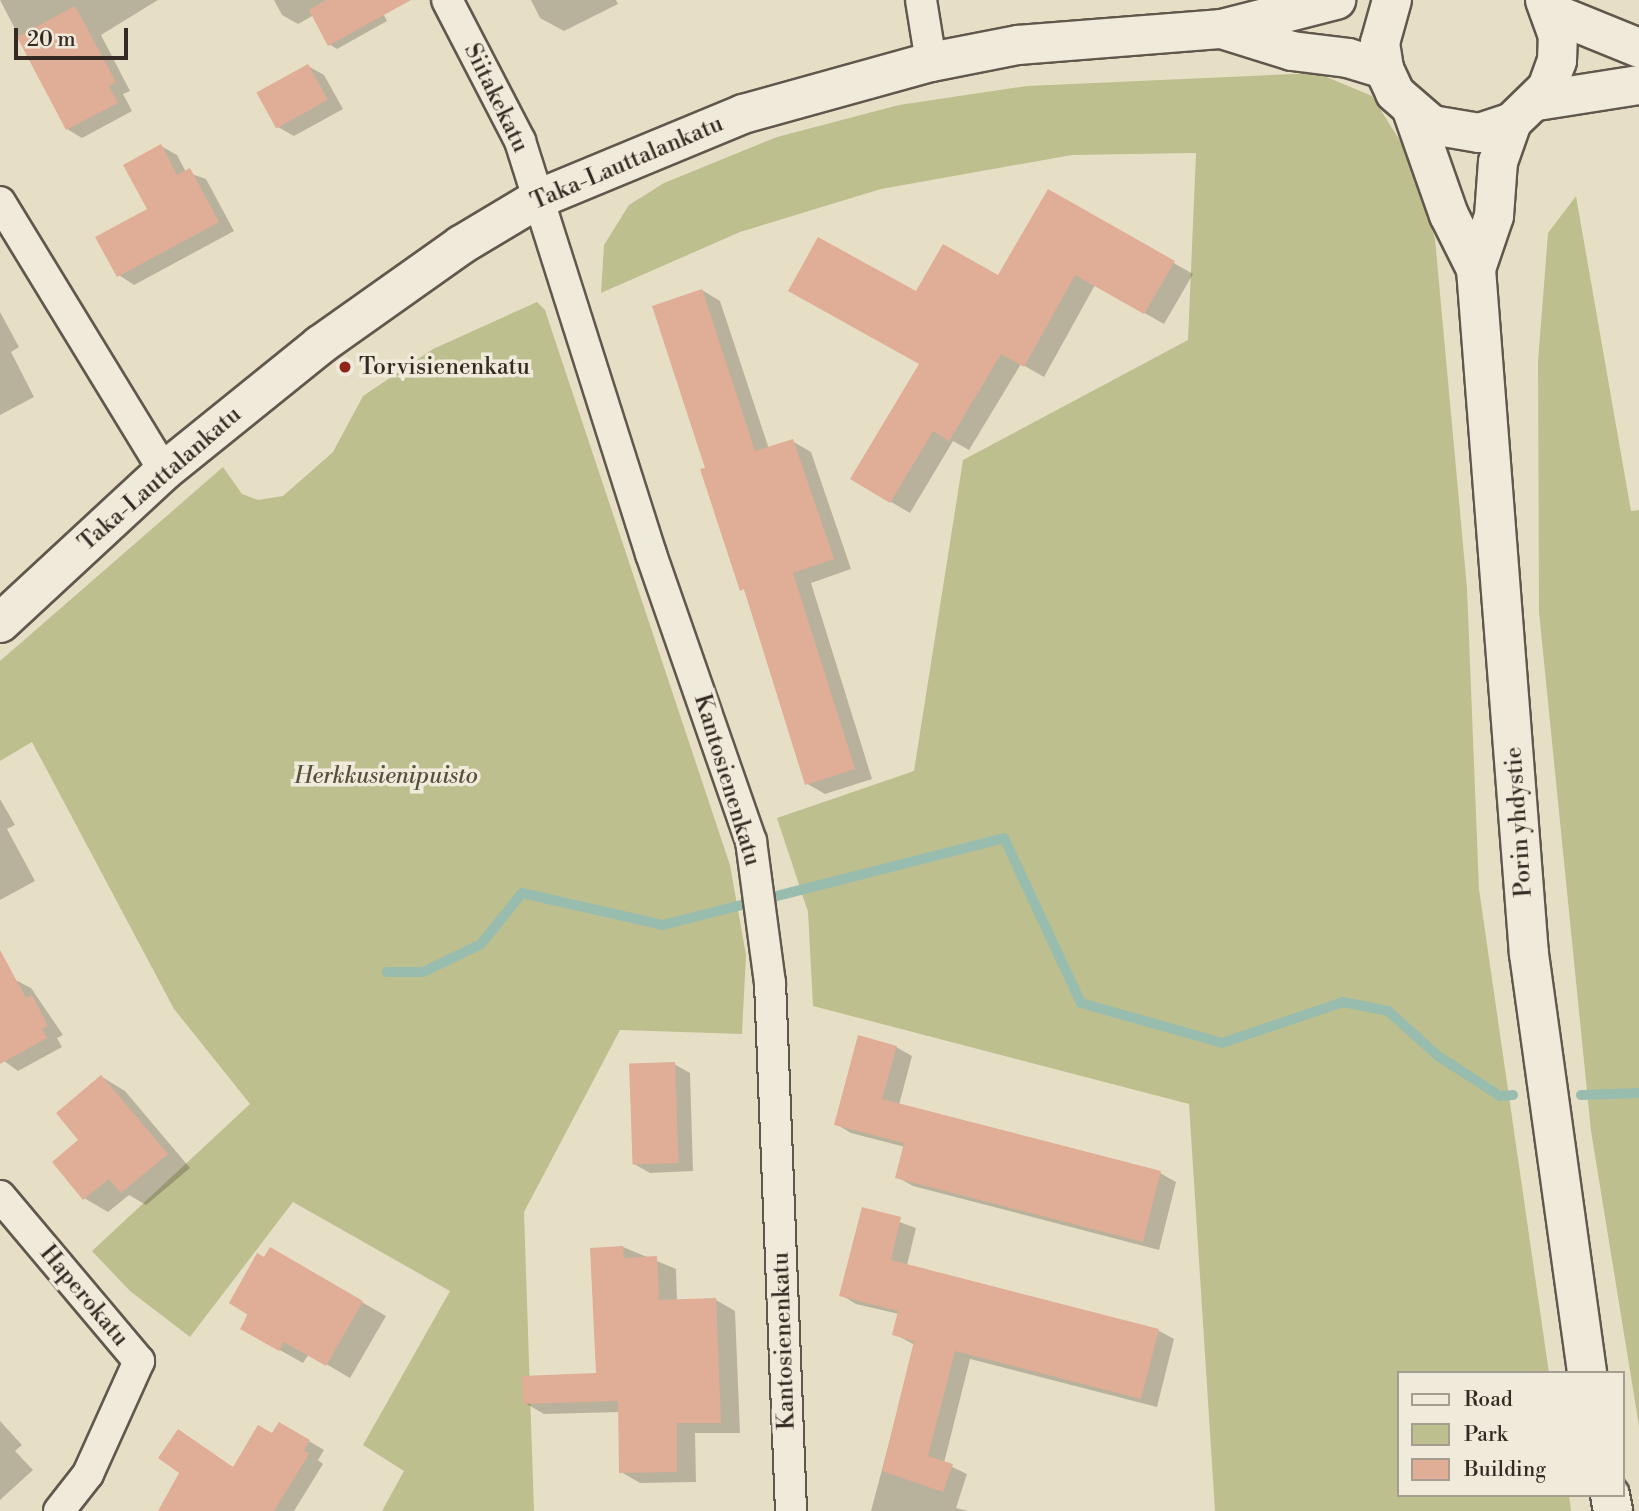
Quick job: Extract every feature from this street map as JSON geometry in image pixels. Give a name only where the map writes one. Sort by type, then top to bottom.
[{"type":"main road","name":"Taka-Lauttalankatu","points":[[0,623],[164,471],[320,345],[461,245],[538,199],[743,114],[931,62],[1018,45],[1222,29],[1336,0]]},
{"type":"main road","points":[[1392,0],[1380,43],[1384,69],[1395,93],[1413,113],[1432,125],[1457,132],[1479,133],[1525,112],[1639,85]]},
{"type":"main road","points":[[1549,7],[1639,48]]},
{"type":"main road","name":"Porin yhdystie","points":[[1476,270],[1494,216],[1498,162],[1556,61],[1549,7]]},
{"type":"main road","name":"Taka-Lauttalankatu","points":[[1222,29],[1292,51],[1348,58],[1384,69]]},
{"type":"main road","name":"Porin yhdystie","points":[[1413,113],[1449,215],[1476,270],[1529,954],[1587,1371]]},
{"type":"street","name":"Siitakekatu","points":[[447,0],[520,141],[538,199]]},
{"type":"street","points":[[921,0],[931,62]]},
{"type":"street","name":"Kantosienenkatu","points":[[538,199],[651,554],[751,841],[770,983],[791,1511]]},
{"type":"street","points":[[0,202],[164,471]]},
{"type":"street","name":"Haperokatu","points":[[0,1196],[139,1361],[88,1474],[60,1511]]},
{"type":"green space","points":[[1317,73],[1372,96],[1412,160],[1435,239],[1467,588],[1479,889],[1549,1371],[1398,1371],[1398,1497],[1569,1497],[1571,1511],[1215,1511],[1189,1104],[813,1006],[808,912],[777,818],[914,771],[963,460],[1188,340],[1196,153],[1072,155],[881,189],[740,232],[601,293],[604,245],[629,205],[664,183],[777,137],[899,105],[1027,86]]},
{"type":"green space","points":[[1576,196],[1631,511],[1639,510],[1639,1426],[1591,1131],[1539,612],[1538,362],[1548,233]]},
{"type":"green space","name":"Herkkusienipuisto","points":[[537,302],[545,310],[730,865],[746,955],[742,1034],[620,1030],[524,1212],[534,1511],[382,1511],[404,1471],[363,1445],[450,1291],[293,1202],[190,1337],[130,1291],[92,1251],[250,1104],[174,1009],[32,742],[0,761],[0,661],[223,467],[242,494],[258,500],[283,496],[333,452],[363,396],[433,349]]},
{"type":"building","points":[[326,0],[411,0],[328,46],[309,10]]},
{"type":"building","points":[[75,6],[116,82],[109,86],[118,103],[66,130],[17,37]]},
{"type":"building","points":[[308,64],[328,100],[276,128],[256,93]]},
{"type":"building","points":[[161,144],[177,175],[190,168],[219,222],[117,277],[95,237],[147,209],[123,165]]},
{"type":"building","points":[[1048,189],[1175,261],[1144,314],[1075,275],[1024,367],[1001,354],[949,441],[933,431],[890,503],[850,479],[919,364],[788,291],[818,237],[916,291],[943,244],[998,275]]},
{"type":"building","points":[[702,289],[755,451],[793,439],[834,559],[793,573],[855,769],[805,785],[744,589],[740,591],[700,469],[705,468],[652,306]]},
{"type":"building","points":[[0,950],[26,998],[32,995],[48,1026],[42,1029],[47,1038],[0,1064]]},
{"type":"building","points":[[858,1035],[897,1046],[882,1099],[1161,1171],[1143,1242],[895,1178],[904,1143],[834,1125]]},
{"type":"building","points":[[675,1062],[679,1163],[633,1165],[629,1064]]},
{"type":"building","points":[[101,1075],[168,1154],[121,1193],[109,1179],[83,1200],[52,1162],[78,1140],[56,1113]]},
{"type":"building","points":[[862,1207],[901,1217],[891,1260],[1159,1329],[1141,1399],[955,1351],[928,1456],[953,1464],[943,1492],[882,1471],[914,1341],[892,1335],[898,1311],[839,1296]]},
{"type":"building","points":[[623,1246],[624,1258],[657,1256],[659,1300],[716,1298],[721,1423],[677,1423],[677,1472],[619,1473],[618,1401],[523,1404],[522,1376],[596,1373],[590,1248]]},
{"type":"building","points":[[270,1247],[363,1301],[326,1366],[284,1342],[279,1351],[240,1329],[248,1315],[229,1303],[257,1253],[264,1257]]},
{"type":"building","points":[[279,1422],[310,1440],[304,1450],[309,1454],[274,1511],[158,1511],[179,1473],[158,1458],[178,1429],[233,1467],[258,1425],[272,1433]]},
{"type":"waterway","points":[[387,972],[423,972],[481,944],[522,893],[663,925],[1004,838],[1081,1003],[1222,1043],[1343,1002],[1388,1011],[1438,1056],[1500,1096],[1513,1095]]},
{"type":"waterway","points":[[1581,1095],[1639,1093]]},
{"type":"place","name":"Torvisienenkatu","points":[[345,367]]}]
